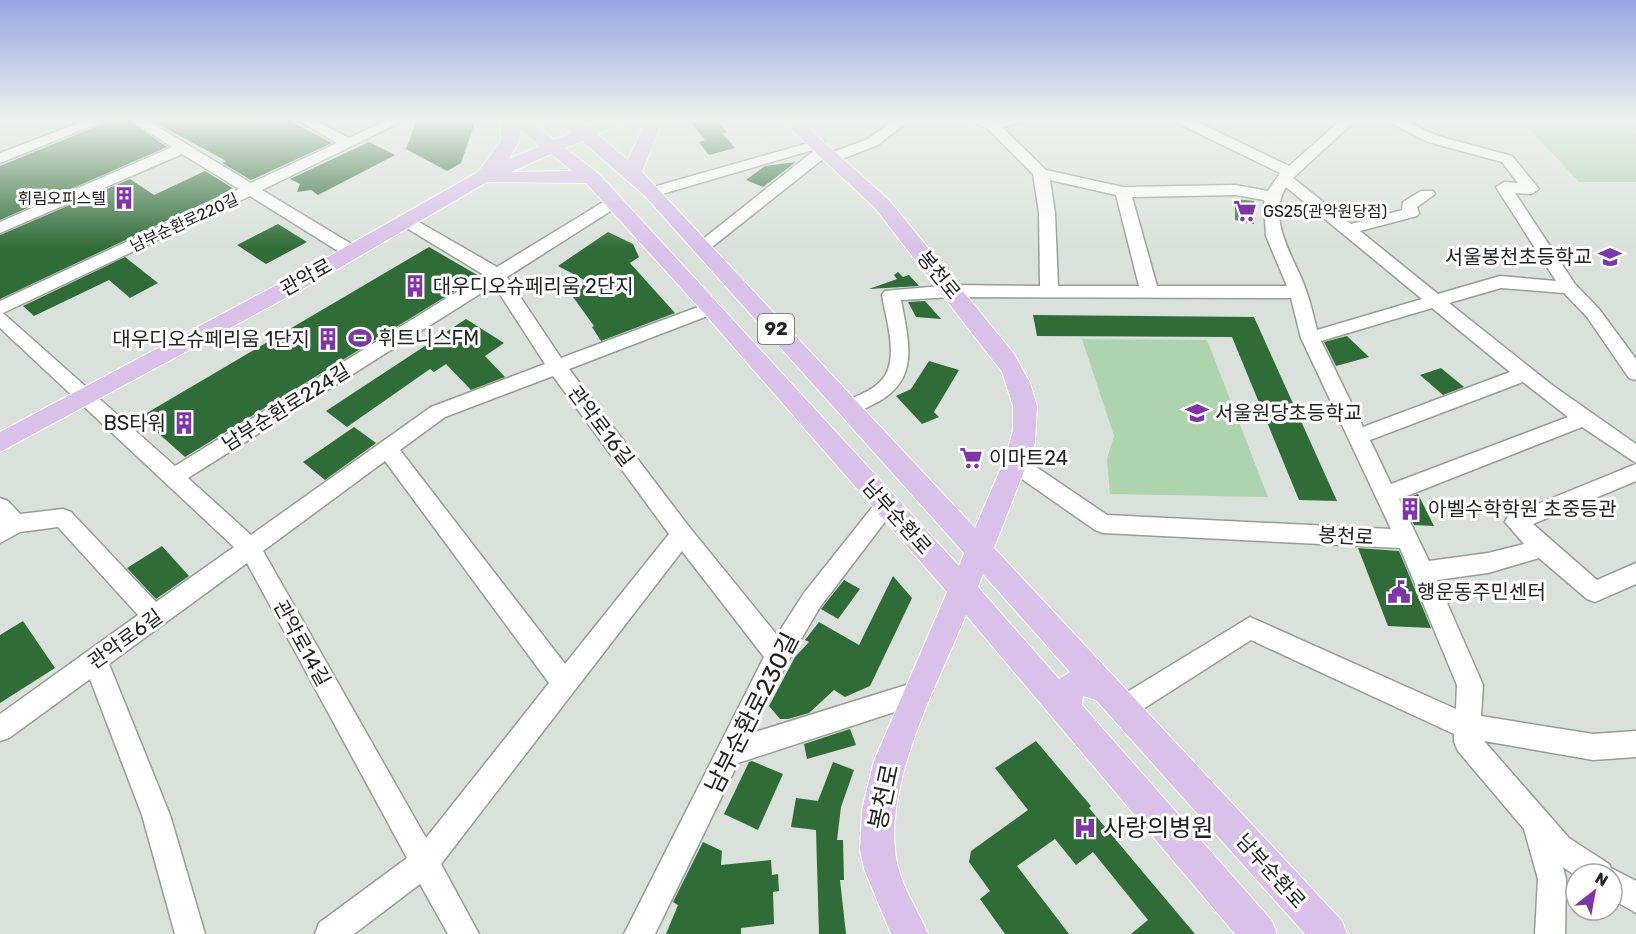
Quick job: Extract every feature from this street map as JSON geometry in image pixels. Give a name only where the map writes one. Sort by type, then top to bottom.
[{"type":"main road","points":[[483,177],[497,163]]},
{"type":"main road","name":"관악로","points":[[0,443],[352,252],[483,177],[516,163]]},
{"type":"main road","name":"남부순환로","points":[[574,163],[592,178],[712,308],[963,590],[1259,934]]},
{"type":"main road","name":"남부순환로","points":[[620,163],[652,192],[1329,934]]},
{"type":"main road","points":[[632,173],[637,163]]},
{"type":"main road","name":"봉천로","points":[[839,163],[882,204],[1006,360],[1022,388],[1028,421],[1016,464],[890,761],[877,807],[875,831],[879,868],[910,934]]},
{"type":"main road","points":[[483,177],[517,179],[545,175],[592,178]]},
{"type":"main road","points":[[1071,717],[1065,703],[1065,696],[1073,685],[1087,681],[1116,700]]},
{"type":"street","points":[[0,228],[150,163]]},
{"type":"street","points":[[206,163],[352,252]]},
{"type":"street","name":"남부순환로220길","points":[[0,308],[307,163]]},
{"type":"street","points":[[652,192],[774,163]]},
{"type":"street","points":[[701,247],[810,163]]},
{"type":"street","points":[[1030,163],[1041,173],[1122,192],[1236,190],[1272,197]]},
{"type":"street","points":[[1264,163],[1288,175],[1349,229],[1524,374],[1582,419],[1636,455]]},
{"type":"street","points":[[1302,163],[1288,175],[1272,197],[1274,236],[1298,292],[1310,338],[1422,572],[1470,685],[1466,726],[1467,742],[1559,848],[1581,862]]},
{"type":"street","points":[[1510,163],[1531,189],[1504,188],[1569,288],[1593,313],[1636,373]]},
{"type":"street","points":[[1041,173],[1047,213],[1049,291]]},
{"type":"street","points":[[1122,192],[1149,290]]},
{"type":"street","points":[[1349,229],[1411,213],[1409,205],[1427,194]]},
{"type":"street","name":"남부순환로224길","points":[[172,478],[614,202]]},
{"type":"street","name":"관악로16길","points":[[406,221],[497,275],[557,367],[682,534],[778,655]]},
{"type":"street","points":[[1310,338],[1500,282],[1569,288]]},
{"type":"street","points":[[849,408],[882,391],[897,372],[899,352],[891,295],[952,291],[1298,292]]},
{"type":"street","name":"관악로6길","points":[[0,729],[438,412],[712,308]]},
{"type":"street","name":"관악로14길","points":[[0,318],[83,397],[250,548],[464,934]]},
{"type":"street","points":[[1358,436],[1524,374]]},
{"type":"street","points":[[1386,495],[1582,419]]},
{"type":"street","points":[[387,449],[564,683]]},
{"type":"street","name":"봉천로","points":[[1016,464],[1103,524],[1407,540]]},
{"type":"street","points":[[1636,472],[1516,522],[1595,592],[1636,573]]},
{"type":"street","name":"남부순환로230길","points":[[639,934],[778,655],[812,600],[886,506]]},
{"type":"street","points":[[0,507],[8,529],[63,518],[155,617]]},
{"type":"street","points":[[330,934],[424,863],[682,534]]},
{"type":"street","points":[[1422,572],[1488,563],[1543,548]]},
{"type":"street","points":[[1116,700],[1250,628],[1466,726],[1593,747],[1636,744]]},
{"type":"street","points":[[95,660],[156,815],[190,934]]},
{"type":"street","points":[[730,753],[919,693]]},
{"type":"street","points":[[1536,822],[1552,879],[1550,934]]},
{"type":"green space","points":[[1561,163],[1636,163],[1636,182],[1579,182]]},
{"type":"green space","points":[[1082,339],[1207,340],[1268,497],[1110,494],[1107,459],[1114,436]]},
{"type":"building","points":[[8,163],[131,163],[0,220],[0,166]]},
{"type":"building","points":[[223,163],[289,163],[251,180]]},
{"type":"building","points":[[325,163],[380,163],[318,195],[311,190],[297,192],[300,184],[290,179]]},
{"type":"building","points":[[431,163],[461,163],[447,171]]},
{"type":"building","points":[[795,163],[763,187],[746,180],[765,166]]},
{"type":"building","points":[[205,171],[234,189],[0,299],[0,235],[130,179],[154,195]]},
{"type":"building","name":"GS25(관악원당점)","points":[[1235,199],[1254,201],[1254,224],[1235,220]]},
{"type":"building","points":[[278,224],[307,242],[266,264],[237,245]]},
{"type":"building","points":[[608,232],[633,244],[639,257],[630,263],[675,313],[601,341],[592,327],[594,326],[568,290],[590,283],[558,266]]},
{"type":"building","points":[[429,247],[479,276],[185,457],[140,417]]},
{"type":"building","points":[[125,257],[158,283],[130,298],[109,280],[34,316],[23,306]]},
{"type":"building","points":[[898,272],[903,277],[909,275],[919,286],[869,289],[897,279],[894,275]]},
{"type":"building","points":[[925,301],[941,319],[916,317],[908,302]]},
{"type":"building","points":[[1033,315],[1254,317],[1337,501],[1299,500],[1232,337],[1037,336]]},
{"type":"building","points":[[466,319],[504,343],[485,356],[505,377],[471,390],[446,364],[434,372],[430,369],[347,427],[326,411]]},
{"type":"building","points":[[1347,336],[1369,357],[1336,366],[1324,342]]},
{"type":"building","points":[[929,361],[959,370],[934,412],[939,417],[922,424],[896,396],[911,389]]},
{"type":"building","points":[[1441,368],[1464,387],[1443,395],[1420,375]]},
{"type":"building","points":[[354,427],[376,443],[325,480],[303,462]]},
{"type":"building","points":[[1418,494],[1434,526],[1414,525],[1402,500]]},
{"type":"building","points":[[162,546],[189,576],[156,599],[127,568]]},
{"type":"building","points":[[1358,548],[1399,551],[1431,628],[1388,626]]},
{"type":"building","points":[[893,576],[912,598],[870,686],[845,697],[834,690],[809,713],[780,719],[769,706],[795,657],[809,642],[805,640],[819,622],[859,645]]},
{"type":"building","points":[[844,580],[860,589],[838,619],[821,609]]},
{"type":"building","points":[[23,621],[55,668],[0,703],[0,635]]},
{"type":"building","points":[[850,729],[856,745],[807,759],[804,744]]},
{"type":"building","points":[[1036,741],[1195,934],[1131,934],[1148,920],[1093,852],[1076,865],[1055,839],[1017,866],[1069,934],[1005,934],[980,899],[990,891],[969,862],[971,851],[1028,810],[995,768]]},
{"type":"building","points":[[752,761],[783,774],[758,830],[724,814],[749,762]]},
{"type":"building","points":[[833,762],[854,770],[841,807],[837,840],[843,840],[844,880],[840,880],[846,934],[819,934],[816,830],[791,827],[796,798],[818,801]]},
{"type":"building","points":[[703,842],[722,851],[721,865],[771,860],[772,875],[778,874],[779,891],[773,892],[774,924],[741,928],[741,934],[666,934],[678,905],[673,902]]},
{"type":"place","name":"휘림오피스텔","points":[[124,198]]},
{"type":"place","name":"GS25(관악원당점)","points":[[1245,211]]},
{"type":"place","name":"서울봉천초등학교","points":[[1610,257]]},
{"type":"place","name":"대우디오슈페리움 2단지","points":[[415,286]]},
{"type":"place","name":"휘트니스FM","points":[[360,338]]},
{"type":"place","name":"대우디오슈페리움 1단지","points":[[328,339]]},
{"type":"place","name":"서울원당초등학교","points":[[1197,413]]},
{"type":"place","name":"BS타워","points":[[184,423]]},
{"type":"place","name":"이마트24","points":[[971,458]]},
{"type":"place","name":"아벨수학학원 초중등관","points":[[1410,509]]},
{"type":"place","name":"행운동주민센터","points":[[1399,592]]},
{"type":"place","name":"사랑의병원","points":[[1085,828]]}]
